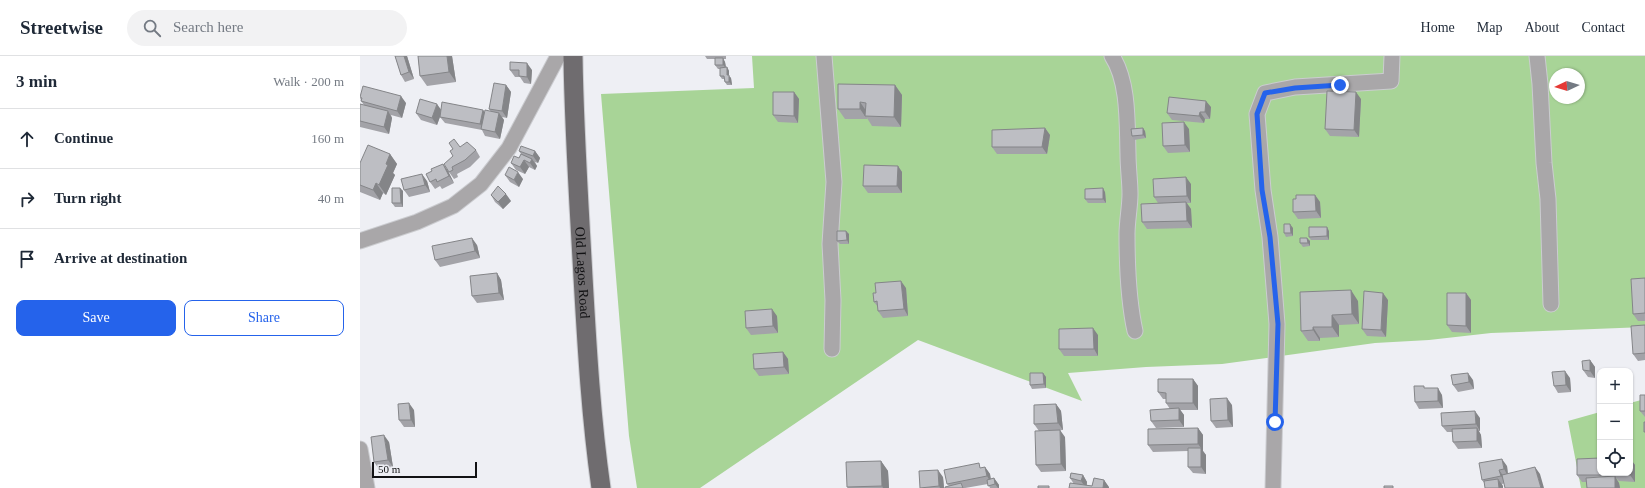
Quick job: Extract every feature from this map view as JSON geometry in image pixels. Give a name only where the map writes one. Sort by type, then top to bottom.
[{"type":"main road","name":"Old Lagos Road","points":[[573,56],[574,129],[585,308],[595,447],[600,488]]},
{"type":"street","points":[[360,241],[417,222],[453,206],[481,184],[509,148],[558,56]]},
{"type":"street","points":[[824,56],[834,182],[830,244],[833,300],[832,349]]},
{"type":"street","points":[[1112,56],[1117,64],[1124,92],[1128,124],[1130,194],[1127,232],[1127,272],[1129,305],[1135,331]]},
{"type":"street","points":[[1273,488],[1278,324],[1270,237],[1262,190],[1257,114],[1265,93],[1295,88],[1390,81],[1392,56]]},
{"type":"street","points":[[1537,56],[1544,163],[1548,199],[1551,304]]},
{"type":"street","points":[[360,449],[367,488]]},
{"type":"green space","points":[[752,56],[1645,56],[1645,327],[1491,333],[1429,340],[1375,343],[1222,364],[1146,367],[1068,373],[1082,401],[918,340],[700,488],[637,488],[629,436],[601,94],[754,88]]},
{"type":"green space","points":[[1645,399],[1645,488],[1581,488],[1568,421],[1597,413],[1597,476],[1633,476],[1633,402]]},
{"type":"building","points":[[395,56],[404,56],[409,72],[401,75]]},
{"type":"building","points":[[418,56],[447,56],[449,72],[420,76]]},
{"type":"building","points":[[715,58],[723,58],[723,65],[715,65]]},
{"type":"building","points":[[510,62],[527,63],[527,77],[519,76],[519,70],[510,70]]},
{"type":"building","points":[[727,67],[729,82],[725,82],[724,76],[720,76],[720,68]]},
{"type":"building","points":[[494,83],[506,85],[502,111],[489,109]]},
{"type":"building","points":[[838,84],[895,85],[894,117],[865,116],[866,103],[860,102],[860,109],[838,109]]},
{"type":"building","points":[[363,86],[401,96],[397,111],[361,101],[362,98],[360,97]]},
{"type":"building","points":[[1327,91],[1356,92],[1354,130],[1325,129]]},
{"type":"building","points":[[773,92],[794,92],[794,116],[773,115]]},
{"type":"building","points":[[1169,97],[1206,101],[1205,112],[1200,112],[1199,116],[1167,113]]},
{"type":"building","points":[[420,99],[437,104],[432,118],[416,113]]},
{"type":"building","points":[[442,102],[483,110],[480,124],[440,117]]},
{"type":"building","points":[[360,104],[388,111],[384,127],[360,121]]},
{"type":"building","points":[[485,110],[499,113],[495,132],[481,129]]},
{"type":"building","points":[[1184,122],[1185,145],[1163,146],[1162,123]]},
{"type":"building","points":[[1045,128],[1042,147],[992,147],[992,130]]},
{"type":"building","points":[[1143,128],[1143,135],[1132,136],[1131,129]]},
{"type":"building","points":[[454,139],[460,147],[467,142],[476,150],[465,160],[452,167],[453,170],[449,172],[444,164],[453,156],[450,151],[453,149],[449,143]]},
{"type":"building","points":[[368,145],[390,154],[386,164],[388,165],[379,185],[376,183],[373,190],[360,185],[360,163]]},
{"type":"building","points":[[521,146],[535,151],[533,156],[519,151]]},
{"type":"building","points":[[521,154],[532,159],[530,163],[524,160],[520,167],[511,163],[514,156],[519,158]]},
{"type":"building","points":[[443,164],[449,176],[437,182],[436,179],[430,182],[426,174],[432,171],[431,169]]},
{"type":"building","points":[[864,165],[898,166],[897,186],[863,186]]},
{"type":"building","points":[[509,167],[518,172],[514,180],[505,175]]},
{"type":"building","points":[[422,174],[425,185],[404,190],[401,179]]},
{"type":"building","points":[[1186,177],[1187,196],[1154,197],[1153,179]]},
{"type":"building","points":[[498,186],[506,194],[498,202],[491,195]]},
{"type":"building","points":[[392,188],[400,188],[401,203],[392,203]]},
{"type":"building","points":[[1103,188],[1103,199],[1085,199],[1085,189]]},
{"type":"building","points":[[1296,195],[1315,195],[1316,211],[1293,212],[1293,199],[1296,199]]},
{"type":"building","points":[[1186,202],[1187,221],[1142,222],[1141,204]]},
{"type":"building","points":[[1284,224],[1290,224],[1291,233],[1284,233]]},
{"type":"building","points":[[1309,227],[1327,227],[1327,236],[1309,237]]},
{"type":"building","points":[[837,231],[846,231],[847,240],[837,241]]},
{"type":"building","points":[[472,238],[475,251],[435,260],[432,246]]},
{"type":"building","points":[[1300,238],[1307,238],[1308,243],[1300,243]]},
{"type":"building","points":[[497,273],[499,293],[472,296],[470,276]]},
{"type":"building","points":[[1645,278],[1645,313],[1633,314],[1631,279]]},
{"type":"building","points":[[901,281],[904,309],[878,311],[877,301],[874,302],[873,293],[876,293],[875,283]]},
{"type":"building","points":[[1351,290],[1352,314],[1332,315],[1332,327],[1313,327],[1313,330],[1301,331],[1300,292]]},
{"type":"building","points":[[1364,291],[1383,293],[1381,330],[1362,329]]},
{"type":"building","points":[[1447,293],[1466,293],[1466,326],[1447,325]]},
{"type":"building","points":[[772,309],[773,326],[746,328],[745,311]]},
{"type":"building","points":[[1645,325],[1645,353],[1633,354],[1631,326]]},
{"type":"building","points":[[1093,328],[1094,349],[1059,349],[1059,329]]},
{"type":"building","points":[[783,352],[784,367],[754,369],[753,354]]},
{"type":"building","points":[[1590,360],[1590,371],[1583,370],[1582,361]]},
{"type":"building","points":[[1565,371],[1566,385],[1554,386],[1552,372]]},
{"type":"building","points":[[1030,373],[1043,373],[1044,384],[1030,385]]},
{"type":"building","points":[[1468,373],[1469,382],[1453,385],[1451,375]]},
{"type":"building","points":[[1158,379],[1193,379],[1193,403],[1166,403],[1166,393],[1158,392]]},
{"type":"building","points":[[1414,386],[1438,388],[1438,401],[1415,402]]},
{"type":"building","points":[[1640,395],[1645,395],[1645,411],[1640,411]]},
{"type":"building","points":[[1227,398],[1228,420],[1211,421],[1210,399]]},
{"type":"building","points":[[409,403],[411,420],[399,420],[398,404]]},
{"type":"building","points":[[1056,404],[1058,423],[1034,424],[1034,405]]},
{"type":"building","points":[[1179,408],[1179,420],[1151,421],[1150,410]]},
{"type":"building","points":[[1475,411],[1476,424],[1442,426],[1441,413]]},
{"type":"building","points":[[1198,428],[1198,444],[1148,445],[1148,429]]},
{"type":"building","points":[[1477,428],[1477,441],[1453,442],[1452,429]]},
{"type":"building","points":[[1060,430],[1061,464],[1036,465],[1035,431]]},
{"type":"building","points":[[384,435],[388,460],[374,462],[371,437]]},
{"type":"building","points":[[1188,448],[1201,448],[1201,467],[1188,467]]},
{"type":"building","points":[[1597,458],[1597,475],[1577,475],[1577,459]]},
{"type":"building","points":[[1502,459],[1504,469],[1499,470],[1501,476],[1482,480],[1479,463]]},
{"type":"building","points":[[881,461],[882,486],[847,487],[846,462]]},
{"type":"building","points":[[979,463],[980,468],[985,467],[987,476],[947,484],[944,470]]},
{"type":"building","points":[[1535,467],[1541,488],[1505,488],[1502,475]]},
{"type":"building","points":[[938,470],[939,486],[920,488],[919,471]]},
{"type":"building","points":[[1071,473],[1083,475],[1081,481],[1070,478]]},
{"type":"building","points":[[1615,476],[1615,488],[1587,488],[1586,478]]},
{"type":"building","points":[[994,478],[995,484],[988,486],[987,480]]},
{"type":"building","points":[[1094,478],[1104,480],[1103,488],[1069,488],[1070,483],[1092,486]]},
{"type":"building","points":[[1498,479],[1499,488],[1485,488],[1484,481]]},
{"type":"building","points":[[961,483],[963,488],[945,488],[945,487]]},
{"type":"building","points":[[1038,486],[1049,486],[1049,488],[1038,488]]},
{"type":"building","points":[[1384,486],[1393,486],[1393,488],[1384,488]]},
{"type":"route","points":[[1275,422],[1278,324],[1270,237],[1262,190],[1257,114],[1265,93],[1295,88],[1340,85]]}]
